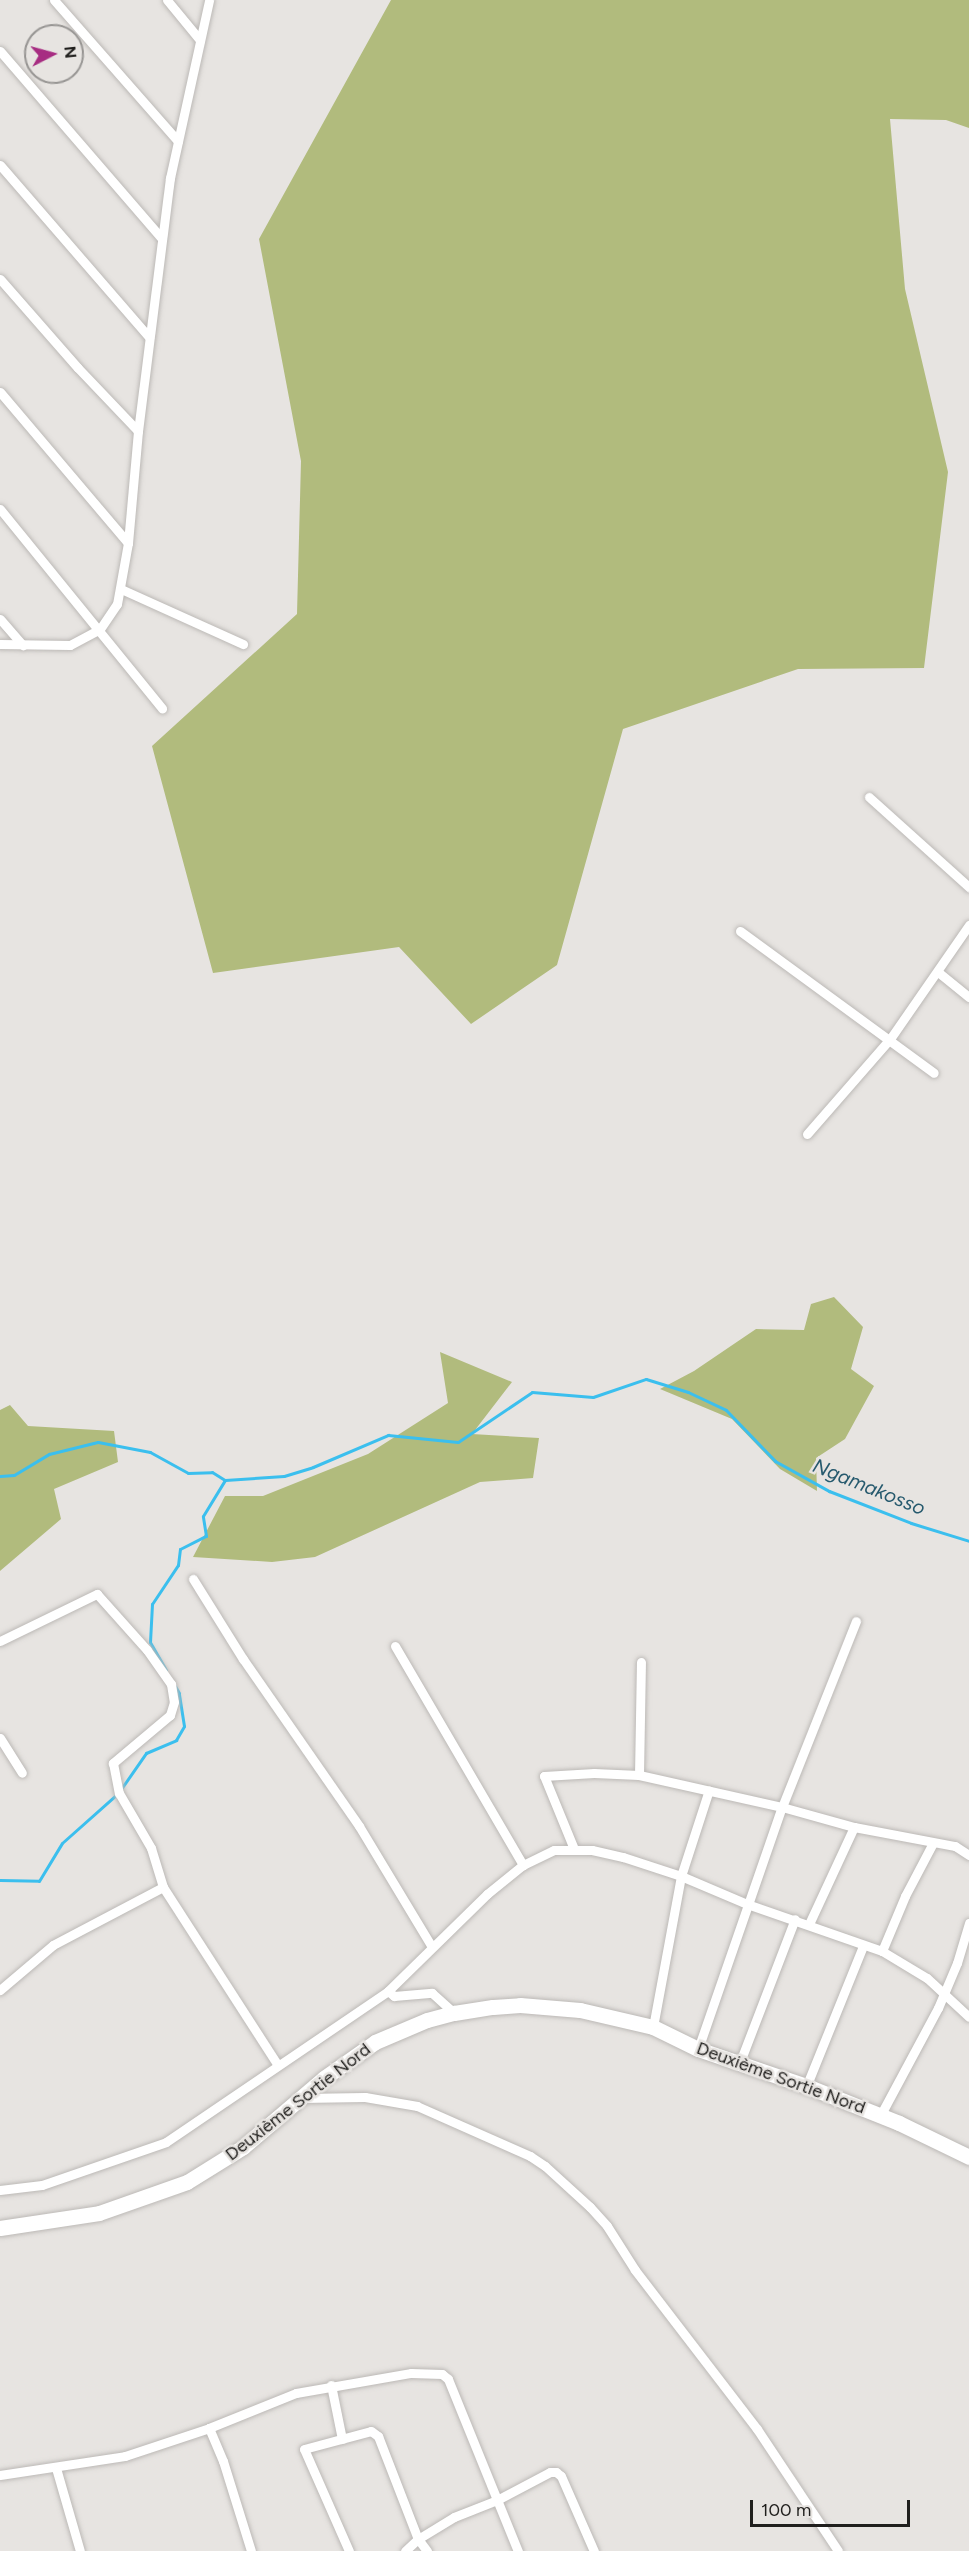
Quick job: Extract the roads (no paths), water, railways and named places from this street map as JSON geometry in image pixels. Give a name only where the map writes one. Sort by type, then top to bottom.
[{"type":"main road","name":"Deuxième Sortie Nord","points":[[0,2228],[99,2213],[186,2182],[243,2147],[301,2098],[375,2042],[398,2031],[454,2013],[520,2005],[606,2014],[653,2026],[698,2049],[740,2062],[880,2116],[969,2157]]},
{"type":"street","points":[[54,0],[178,141]]},
{"type":"street","points":[[167,0],[200,40]]},
{"type":"street","points":[[0,644],[70,645],[100,628],[112,615],[121,589],[162,238],[178,141],[209,0]]},
{"type":"street","points":[[0,51],[162,238]]},
{"type":"street","points":[[0,165],[149,337]]},
{"type":"street","points":[[0,279],[78,368],[138,431]]},
{"type":"street","points":[[0,392],[128,543]]},
{"type":"street","points":[[0,509],[100,628],[162,708]]},
{"type":"street","points":[[121,589],[243,644]]},
{"type":"street","points":[[0,619],[22,645]]},
{"type":"street","points":[[869,797],[969,887]]},
{"type":"street","points":[[807,1134],[890,1039],[969,926]]},
{"type":"street","points":[[740,931],[934,1073]]},
{"type":"street","points":[[938,972],[969,997]]},
{"type":"street","points":[[193,1579],[243,1659],[359,1826],[432,1947]]},
{"type":"street","points":[[0,1641],[97,1594],[147,1650],[171,1684],[174,1702],[170,1715],[112,1763],[119,1793],[151,1848],[164,1887],[277,2064]]},
{"type":"street","points":[[698,2049],[782,1807],[856,1621]]},
{"type":"street","points":[[395,1647],[523,1865]]},
{"type":"street","points":[[639,1775],[641,1662]]},
{"type":"street","points":[[0,1738],[22,1773]]},
{"type":"street","points":[[574,1849],[544,1776],[594,1773],[639,1775],[782,1807],[854,1827],[955,1846],[969,1855]]},
{"type":"street","points":[[653,2026],[681,1875],[709,1790]]},
{"type":"street","points":[[809,1924],[854,1827]]},
{"type":"street","points":[[882,1951],[905,1896],[933,1843]]},
{"type":"street","points":[[0,2190],[42,2185],[166,2142],[277,2064],[388,1991],[479,1901],[523,1865],[554,1850],[574,1849],[623,1857],[681,1875],[747,1904],[882,1951],[916,1971],[969,2017]]},
{"type":"street","points":[[0,1990],[53,1945],[164,1887]]},
{"type":"street","points":[[740,2062],[795,1919]]},
{"type":"street","points":[[880,2116],[944,1994],[969,1927]]},
{"type":"street","points":[[806,2087],[863,1946]]},
{"type":"street","points":[[388,1991],[394,1996],[432,1993],[454,2013]]},
{"type":"street","points":[[301,2098],[365,2097],[417,2106],[530,2156],[545,2166],[591,2207],[607,2226],[635,2270],[757,2429],[838,2551]]},
{"type":"street","points":[[0,2475],[125,2456],[209,2428],[268,2403],[331,2385],[387,2379],[411,2373],[446,2375],[518,2551]]},
{"type":"street","points":[[331,2385],[342,2439]]},
{"type":"street","points":[[209,2428],[223,2461],[251,2551]]},
{"type":"street","points":[[349,2551],[303,2452],[306,2446],[371,2431],[378,2436],[418,2539],[427,2551]]},
{"type":"street","points":[[56,2468],[80,2551]]},
{"type":"street","points":[[405,2551],[418,2539],[454,2517],[497,2500],[550,2472],[556,2472],[561,2476],[594,2551]]},
{"type":"waterway","name":"Ngamakosso","points":[[0,1476],[14,1475],[49,1454],[98,1442],[150,1452],[188,1473],[212,1472],[225,1480],[284,1476],[313,1467],[388,1435],[458,1442],[532,1392],[593,1397],[646,1379],[688,1392],[726,1410],[775,1461],[829,1491],[911,1523],[969,1541]]},
{"type":"waterway","points":[[166,1670],[150,1642],[152,1604],[178,1565],[180,1549],[206,1536],[203,1516],[225,1480]]},
{"type":"waterway","points":[[121,1789],[146,1753],[176,1740],[184,1726],[179,1693],[175,1686]]},
{"type":"waterway","points":[[0,1880],[39,1881],[62,1843],[117,1794]]}]
